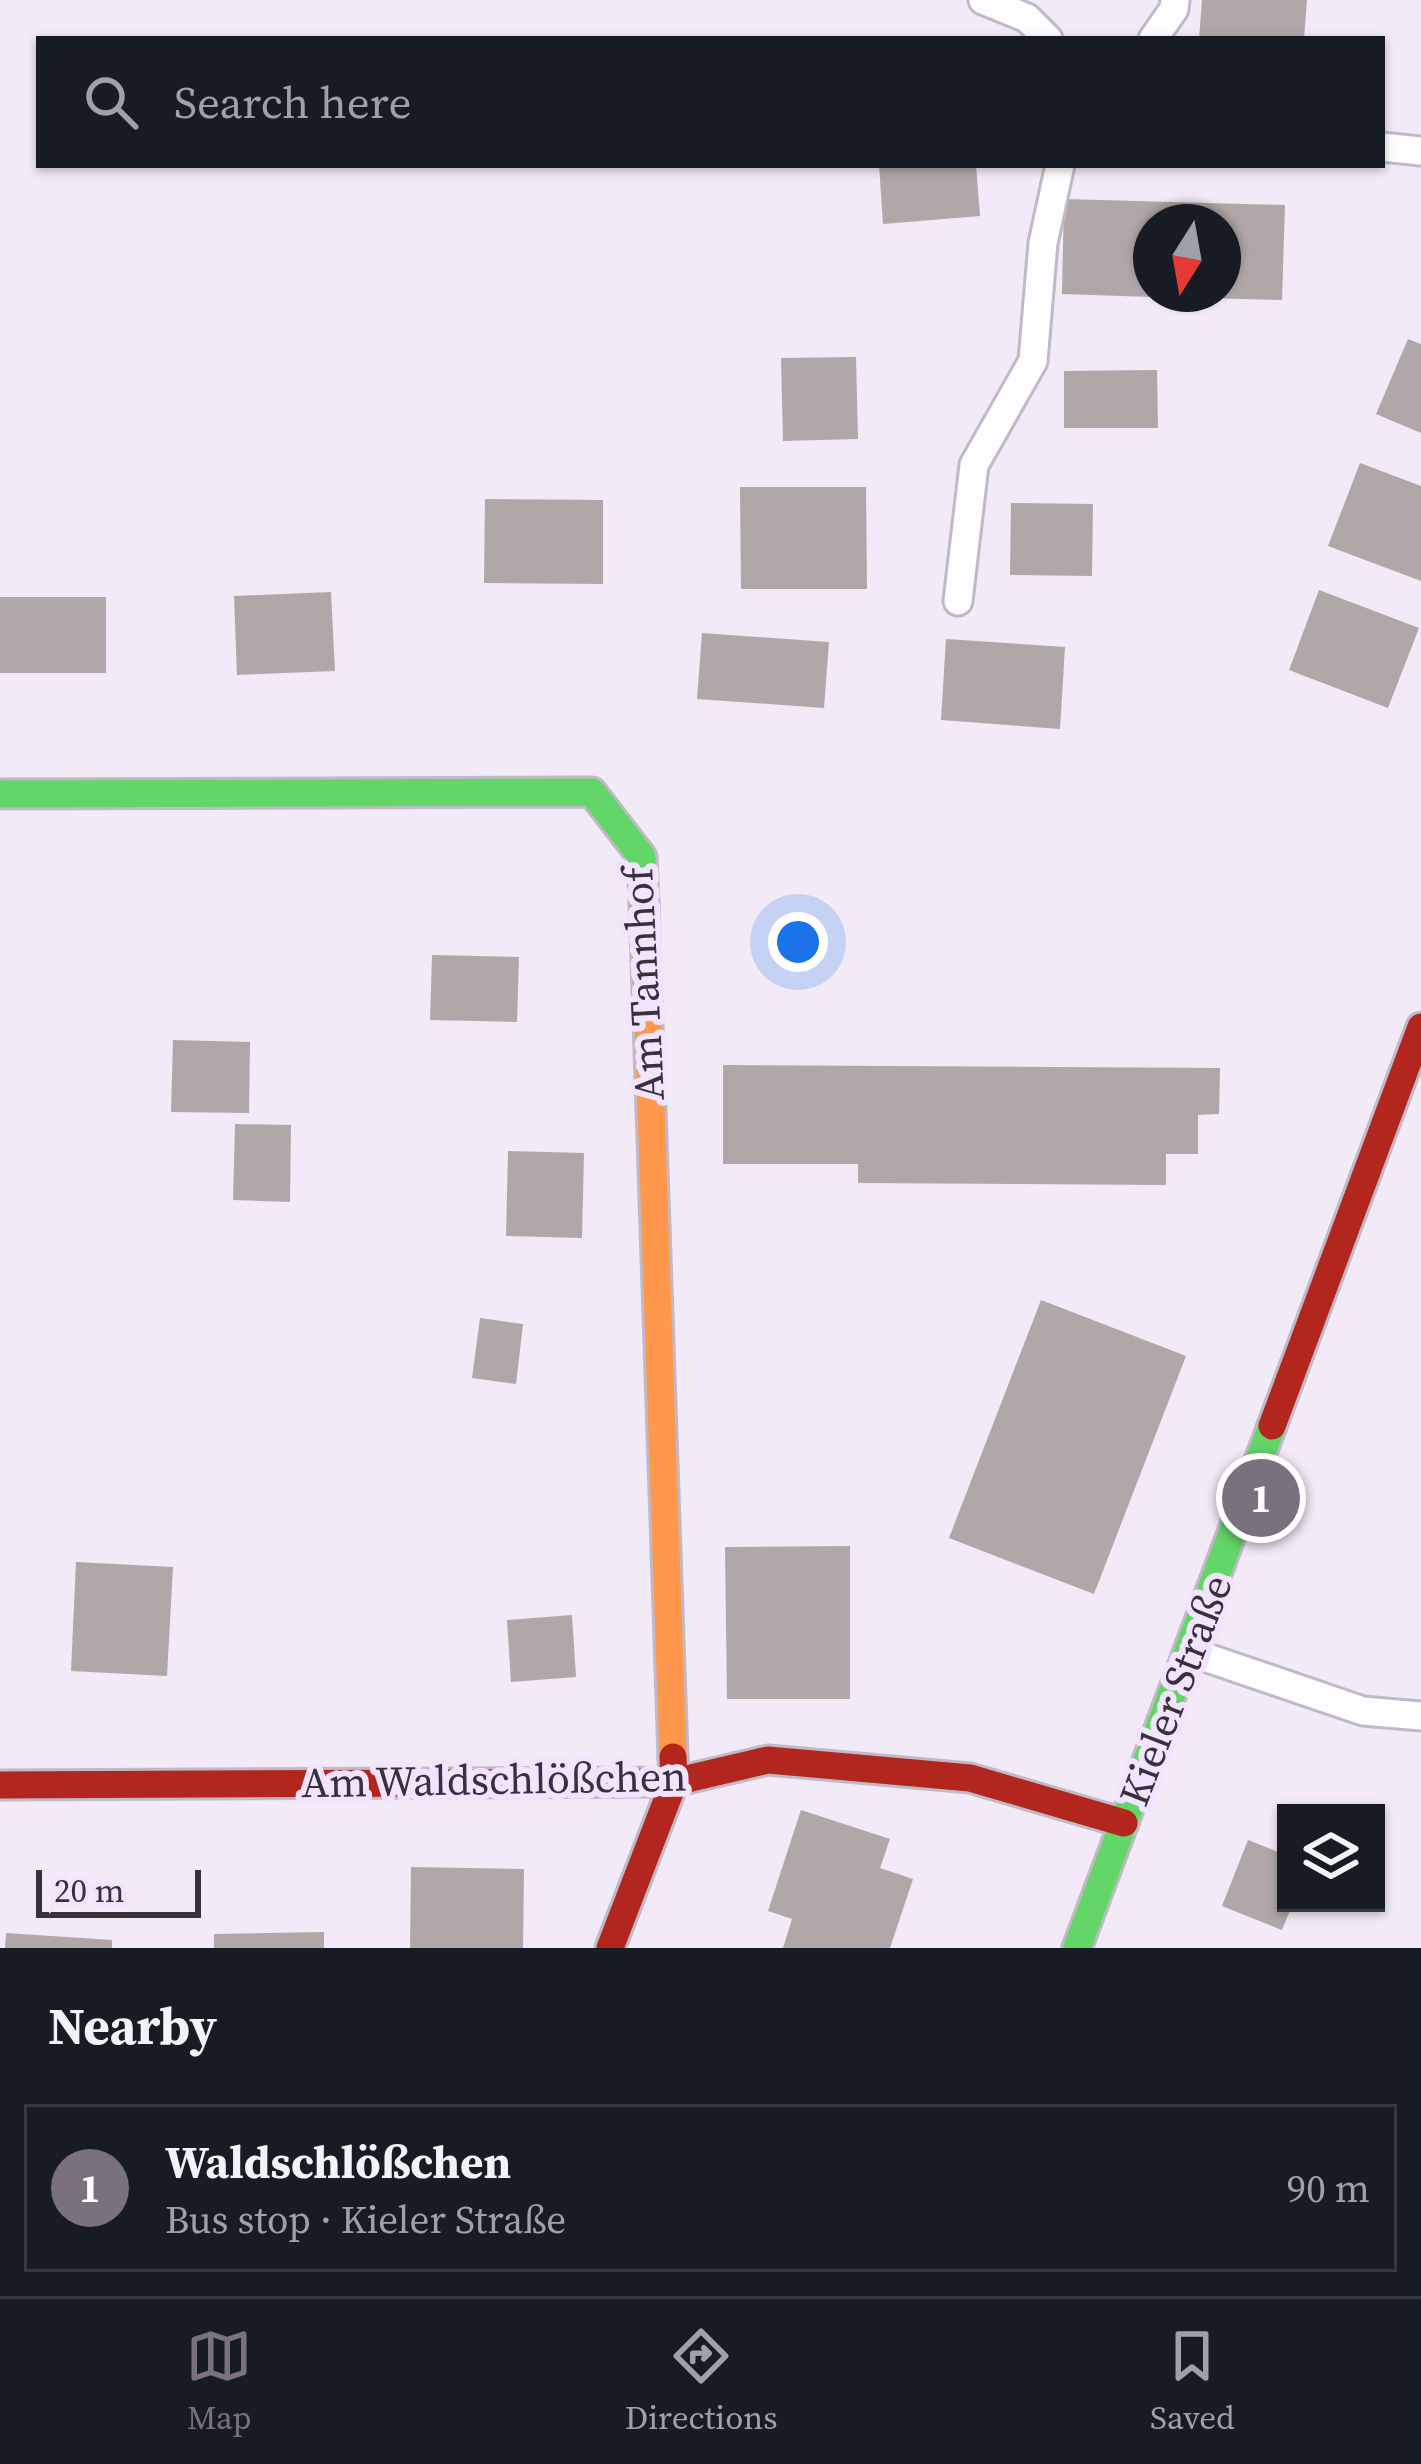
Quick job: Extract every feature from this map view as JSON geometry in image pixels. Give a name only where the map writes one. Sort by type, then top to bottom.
[{"type":"street","name":"Am Tannhof","points":[[0,794],[592,792],[642,857],[674,1782]]},
{"type":"street","name":"Kieler Straße","points":[[1077,1948],[1421,1027]]},
{"type":"street","name":"Am Waldschlößchen","points":[[0,1785],[674,1782],[768,1760],[970,1778],[1124,1823]]},
{"type":"street","points":[[610,1948],[674,1782]]},
{"type":"lane","points":[[983,0],[1028,18],[1045,36]]},
{"type":"lane","points":[[1155,36],[1175,0]]},
{"type":"lane","points":[[1385,147],[1421,152]]},
{"type":"lane","points":[[958,601],[974,465],[1034,361],[1043,243],[1059,168]]},
{"type":"lane","points":[[1190,1652],[1364,1711],[1421,1716]]},
{"type":"building","points":[[1202,0],[1307,0],[1304,36],[1199,36]]},
{"type":"building","points":[[879,168],[976,168],[980,216],[883,224]]},
{"type":"building","points":[[1064,199],[1285,205],[1282,300],[1241,299],[1241,204],[1133,204],[1133,296],[1062,294]]},
{"type":"building","points":[[1408,339],[1421,344],[1421,433],[1376,414]]},
{"type":"building","points":[[856,357],[858,439],[783,441],[781,358]]},
{"type":"building","points":[[1157,370],[1158,428],[1064,428],[1064,371]]},
{"type":"building","points":[[1360,463],[1421,486],[1421,581],[1328,546]]},
{"type":"building","points":[[740,487],[866,487],[867,589],[741,589]]},
{"type":"building","points":[[485,499],[603,500],[603,584],[484,583]]},
{"type":"building","points":[[1011,503],[1093,504],[1092,576],[1010,575]]},
{"type":"building","points":[[1319,590],[1419,628],[1388,708],[1289,670]]},
{"type":"building","points":[[331,592],[335,671],[237,675],[234,596]]},
{"type":"building","points":[[0,597],[106,597],[106,673],[0,673]]},
{"type":"building","points":[[702,633],[829,642],[824,708],[697,699]]},
{"type":"building","points":[[946,639],[1065,647],[1060,729],[941,720]]},
{"type":"building","points":[[432,955],[519,957],[517,1022],[430,1020]]},
{"type":"building","points":[[173,1040],[250,1042],[249,1113],[171,1112]]},
{"type":"building","points":[[723,1065],[1220,1068],[1219,1114],[1198,1115],[1198,1154],[1166,1154],[1166,1185],[858,1183],[858,1164],[723,1164]]},
{"type":"building","points":[[235,1124],[291,1125],[290,1202],[233,1200]]},
{"type":"building","points":[[508,1151],[584,1153],[582,1238],[506,1236]]},
{"type":"building","points":[[1041,1300],[1186,1356],[1094,1594],[949,1538]]},
{"type":"building","points":[[480,1318],[523,1324],[516,1384],[472,1378]]},
{"type":"building","points":[[850,1546],[850,1699],[727,1699],[725,1547]]},
{"type":"building","points":[[76,1562],[173,1567],[167,1676],[71,1671]]},
{"type":"building","points":[[572,1615],[576,1677],[511,1682],[507,1620]]},
{"type":"building","points":[[801,1810],[890,1839],[880,1868],[913,1879],[890,1948],[783,1948],[792,1919],[768,1911]]},
{"type":"building","points":[[1248,1840],[1277,1851],[1277,1912],[1289,1912],[1282,1930],[1222,1906]]},
{"type":"building","points":[[411,1867],[524,1869],[523,1948],[410,1948]]},
{"type":"building","points":[[324,1932],[324,1948],[214,1948],[214,1934]]},
{"type":"building","points":[[6,1933],[112,1940],[112,1948],[5,1948]]},
{"type":"traffic: fast","points":[[0,794],[592,792],[642,857],[644,903]]},
{"type":"traffic: fast","points":[[1077,1948],[1272,1426]]},
{"type":"traffic: slow","points":[[644,903],[673,1757]]},
{"type":"traffic: jam","points":[[1272,1426],[1421,1027]]},
{"type":"traffic: jam","points":[[610,1948],[674,1782],[673,1757]]},
{"type":"traffic: jam","points":[[0,1785],[674,1782],[768,1760],[970,1778],[1124,1823]]},
{"type":"place","name":"Waldschlößchen","points":[[1261,1498]]}]
